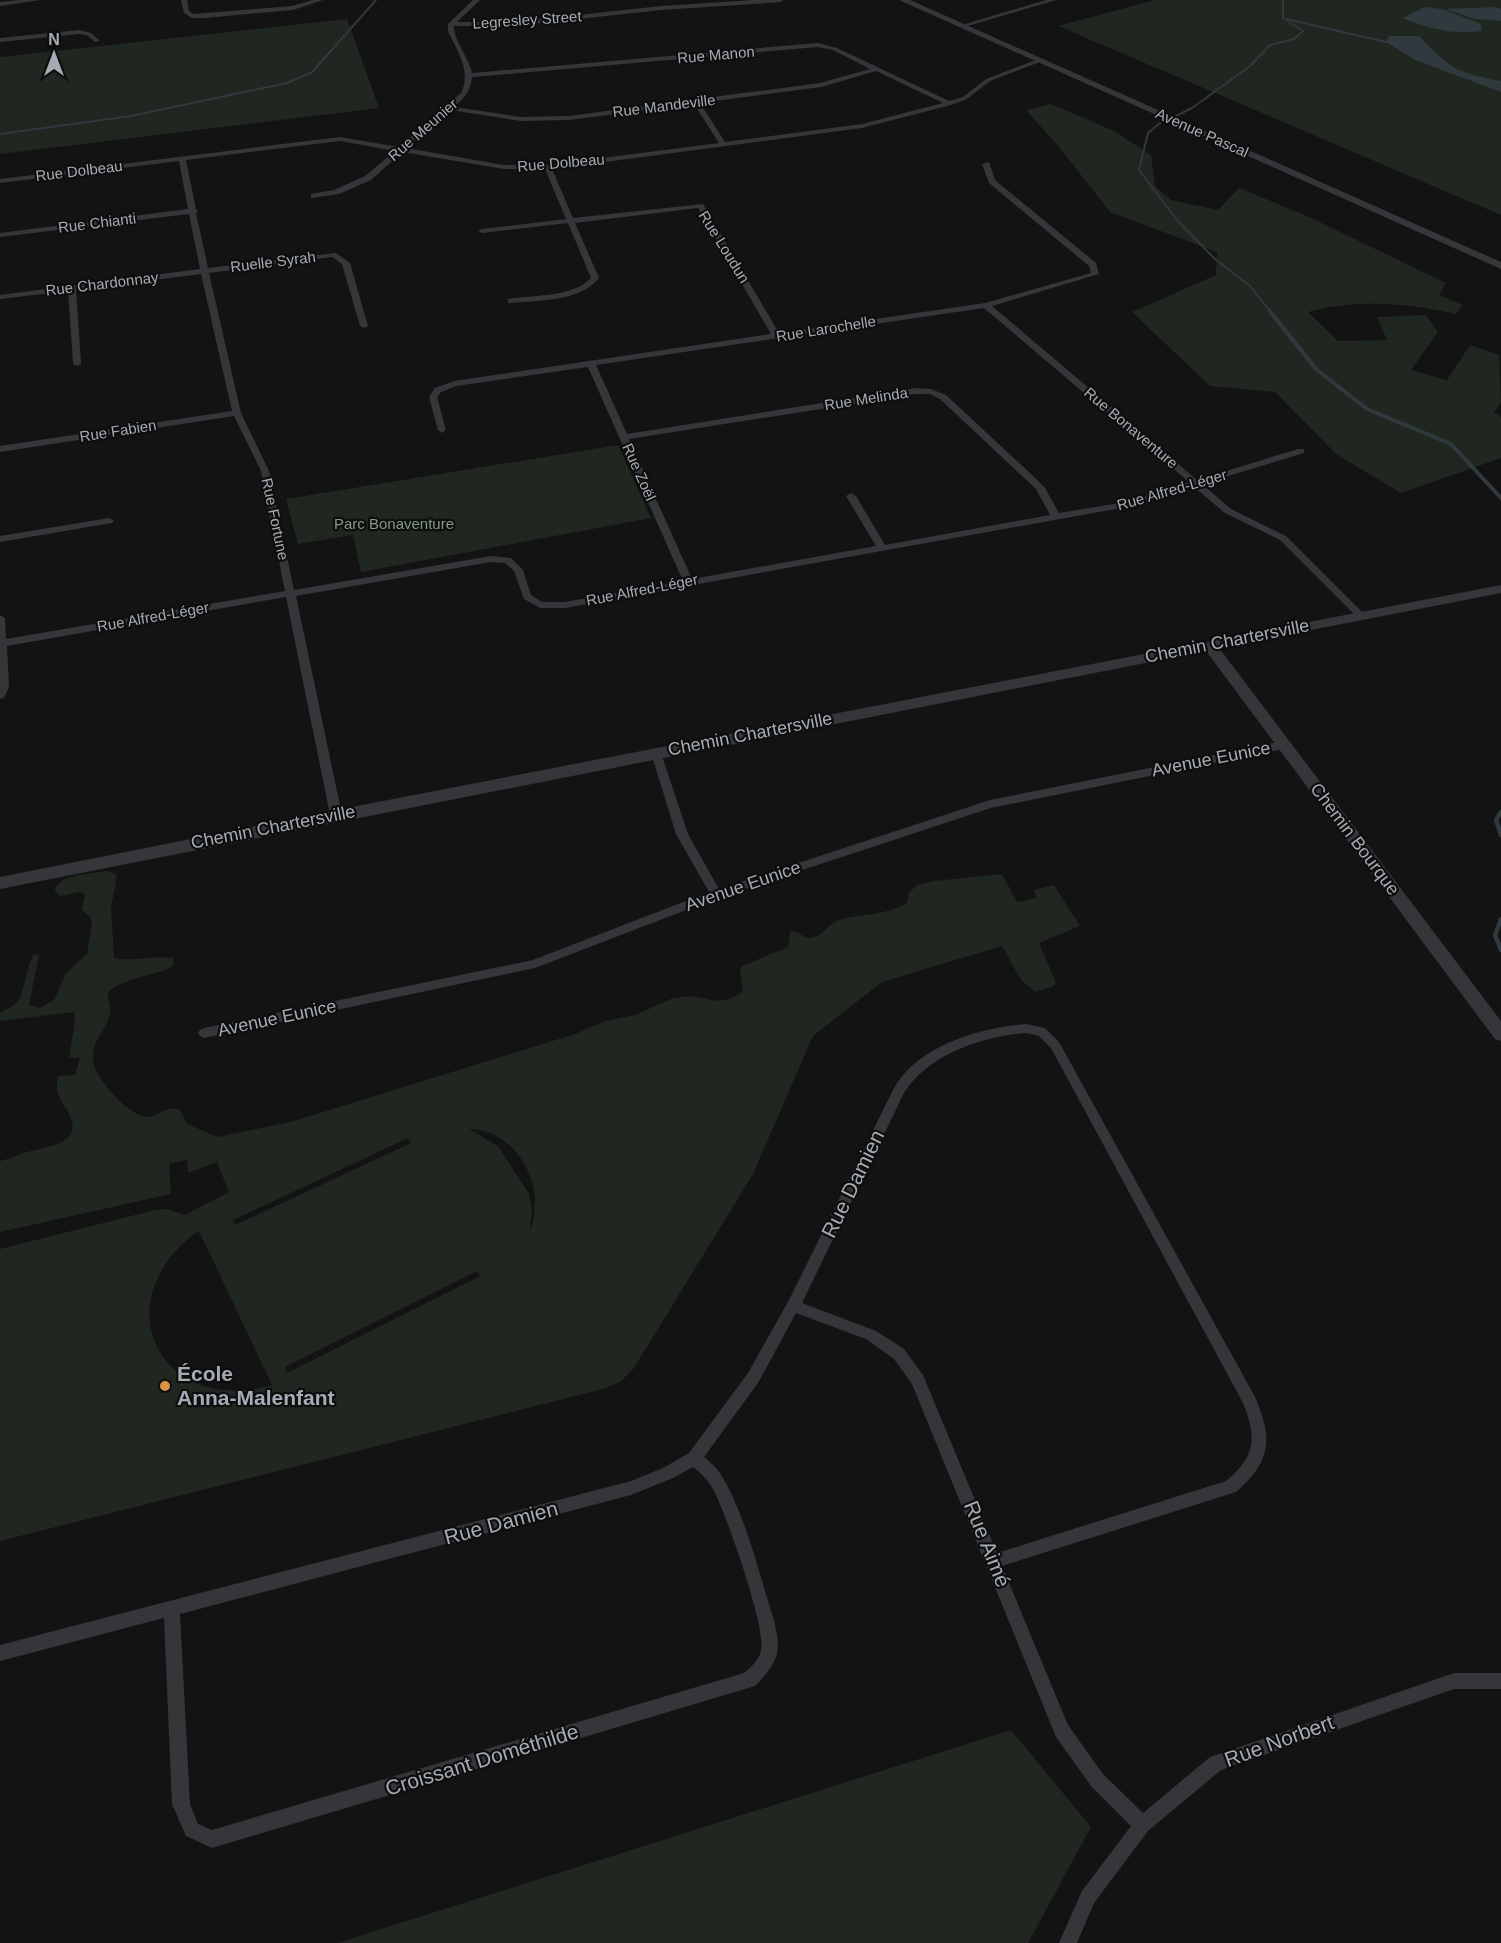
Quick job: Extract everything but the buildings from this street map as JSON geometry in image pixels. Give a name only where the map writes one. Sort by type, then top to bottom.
[{"type":"street","points":[[0,4],[37,0]]},
{"type":"street","points":[[184,0],[186,12],[192,16],[205,16],[293,8],[320,0]]},
{"type":"street","points":[[471,75],[451,31],[452,24],[477,0]]},
{"type":"street","name":"Legresley Street","points":[[452,24],[514,24],[669,7],[781,0]]},
{"type":"street","name":"Avenue Pascal","points":[[903,0],[1501,266]]},
{"type":"street","points":[[962,26],[1053,0]]},
{"type":"street","points":[[0,40],[79,32],[89,34],[97,42]]},
{"type":"street","name":"Rue Manon","points":[[471,75],[818,45],[835,49],[949,104]]},
{"type":"street","name":"Rue Dolbeau","points":[[0,181],[340,139],[504,167],[548,167],[847,129],[949,104],[965,98],[994,77],[1038,61]]},
{"type":"street","name":"Rue Mandeville","points":[[449,108],[522,119],[545,120],[822,85],[876,69]]},
{"type":"street","name":"Rue Meunier","points":[[314,196],[336,192],[368,178],[449,108],[470,86],[471,75]]},
{"type":"street","points":[[696,102],[723,144]]},
{"type":"street","name":"Rue Fortune","points":[[182,159],[204,270],[237,413],[265,471],[336,814]]},
{"type":"street","name":"Rue Larochelle","points":[[442,430],[433,397],[438,390],[454,384],[986,305],[1088,278],[1096,272],[1088,261],[992,181],[986,164]]},
{"type":"street","points":[[511,301],[578,291],[593,282],[594,274],[548,167]]},
{"type":"street","name":"Rue Loudun","points":[[571,221],[700,206],[777,337]]},
{"type":"street","name":"Rue Chianti","points":[[0,235],[194,211]]},
{"type":"street","points":[[482,231],[571,221]]},
{"type":"street","name":"Ruelle Syrah","points":[[204,270],[321,255],[338,256],[346,263],[364,326]]},
{"type":"street","name":"Rue Chardonnay","points":[[0,297],[204,270]]},
{"type":"street","points":[[72,288],[78,364]]},
{"type":"street","name":"Rue Bonaventure","points":[[986,305],[1228,511],[1283,538],[1360,615]]},
{"type":"street","name":"Rue Zoël","points":[[591,364],[688,581]]},
{"type":"street","name":"Rue Melinda","points":[[623,437],[916,391],[931,392],[948,400],[1029,477],[1040,488],[1056,517]]},
{"type":"street","name":"Rue Fabien","points":[[0,449],[237,413]]},
{"type":"street","name":"Rue Alfred-Léger","points":[[3,643],[491,559],[508,560],[518,570],[527,597],[540,605],[565,605],[688,581],[1134,503],[1301,451]]},
{"type":"street","points":[[851,496],[882,548]]},
{"type":"street","points":[[0,539],[109,521]]},
{"type":"street","name":"Chemin Chartersville","points":[[0,883],[336,814],[1501,589]]},
{"type":"street","points":[[0,618],[4,687],[0,696]]},
{"type":"street","name":"Chemin Bourque","points":[[1209,645],[1501,1034]]},
{"type":"street","name":"Avenue Eunice","points":[[204,1033],[535,964],[716,894],[990,804],[1284,745]]},
{"type":"street","points":[[656,753],[682,834],[716,894]]},
{"type":"street","name":"Rue Damien","points":[[0,1653],[631,1488],[668,1473],[694,1458],[753,1378],[794,1306],[898,1090],[913,1071],[932,1057],[1012,1029],[1039,1030],[1055,1045],[1250,1400],[1258,1419],[1261,1439],[1257,1458],[1247,1475],[1231,1487],[994,1561]]},
{"type":"street","name":"Rue Aimé","points":[[794,1306],[871,1335],[899,1354],[918,1380],[1062,1731],[1096,1780],[1142,1825]]},
{"type":"street","name":"Croissant Dométhilde","points":[[172,1609],[181,1803],[192,1830],[212,1839],[749,1680],[762,1667],[770,1647],[766,1623],[727,1501],[715,1477],[694,1458]]},
{"type":"street","name":"Rue Norbert","points":[[1068,1943],[1088,1897],[1142,1825],[1216,1763],[1454,1681],[1501,1681]]},
{"type":"green space","points":[[1155,0],[1501,0],[1501,215],[1058,26]]},
{"type":"green space","points":[[347,19],[379,108],[0,154],[0,57]]},
{"type":"green space","points":[[1051,104],[1114,131],[1151,155],[1155,186],[1171,200],[1218,210],[1239,188],[1307,216],[1446,283],[1439,295],[1463,305],[1456,314],[1419,307],[1382,304],[1344,305],[1308,312],[1338,341],[1387,340],[1377,317],[1426,315],[1438,332],[1411,370],[1447,380],[1470,345],[1499,355],[1501,402],[1494,412],[1501,417],[1501,458],[1401,493],[1336,454],[1275,392],[1210,386],[1132,312],[1216,275],[1217,252],[1110,212],[1059,147],[1026,110]]},
{"type":"green space","name":"Parc Bonaventure","points":[[618,445],[651,518],[361,572],[353,535],[298,544],[286,499]]},
{"type":"green space","points":[[108,871],[117,875],[111,908],[114,958],[174,958],[173,966],[123,983],[108,992],[110,1014],[94,1048],[95,1068],[106,1086],[130,1110],[150,1117],[169,1109],[177,1109],[181,1111],[187,1124],[218,1137],[294,1121],[575,1034],[605,1021],[635,1015],[673,998],[691,996],[718,1001],[730,999],[743,992],[740,972],[742,966],[788,947],[790,931],[811,938],[819,935],[839,920],[899,907],[907,903],[909,893],[917,885],[1002,874],[1017,902],[1036,898],[1034,890],[1054,885],[1080,926],[1039,943],[1056,983],[1052,987],[1035,992],[1021,980],[1002,946],[882,982],[813,1036],[753,1174],[634,1368],[620,1382],[603,1389],[0,1541],[0,1249],[155,1210],[167,1209],[185,1215],[229,1192],[217,1162],[188,1173],[187,1160],[169,1164],[171,1194],[0,1232],[0,1161],[52,1146],[67,1138],[72,1132],[73,1124],[59,1096],[57,1082],[58,1076],[75,1075],[80,1058],[69,1057],[75,1021],[74,1012],[0,1021],[0,1013],[19,999],[33,955],[39,954],[29,1005],[40,1008],[54,1000],[66,973],[87,954],[92,920],[82,909],[85,894],[81,892],[60,896],[55,891],[57,886],[66,879]],"holes":[[[469,1129],[486,1132],[501,1139],[524,1163],[535,1196],[530,1230],[532,1209],[529,1194],[498,1146]],[[408,1138],[411,1143],[235,1225],[233,1220]],[[199,1231],[272,1385],[232,1390],[199,1384],[173,1369],[157,1346],[150,1318],[153,1289],[169,1259]],[[477,1271],[480,1276],[287,1373],[285,1367]]]},
{"type":"green space","points":[[1011,1730],[1091,1827],[1028,1943],[337,1943]]},
{"type":"shaded area","points":[[1425,7],[1442,9],[1481,24],[1482,31],[1441,30],[1403,18]]},
{"type":"shaded area","points":[[1495,7],[1501,9],[1501,21],[1475,19],[1445,9]]},
{"type":"shaded area","points":[[1389,36],[1419,36],[1455,68],[1501,81],[1501,92],[1413,59],[1386,42]]},
{"type":"waterway","points":[[0,134],[131,116],[287,83],[312,72],[376,0]]},
{"type":"waterway","points":[[1176,116],[1192,108],[1250,66],[1270,45],[1294,39],[1303,31],[1283,18],[1283,0]]},
{"type":"waterway","points":[[1286,19],[1386,42]]},
{"type":"waterway","points":[[1160,123],[1148,133],[1139,170],[1176,219],[1215,259],[1250,286],[1270,311]]},
{"type":"waterway","points":[[1269,310],[1316,369],[1367,409],[1451,444],[1501,498]]},
{"type":"waterway","points":[[1501,812],[1496,820],[1501,835]]},
{"type":"waterway","points":[[1501,919],[1495,935],[1501,950]]},
{"type":"place","name":"École Anna-Malenfant","points":[[165,1386]]}]
